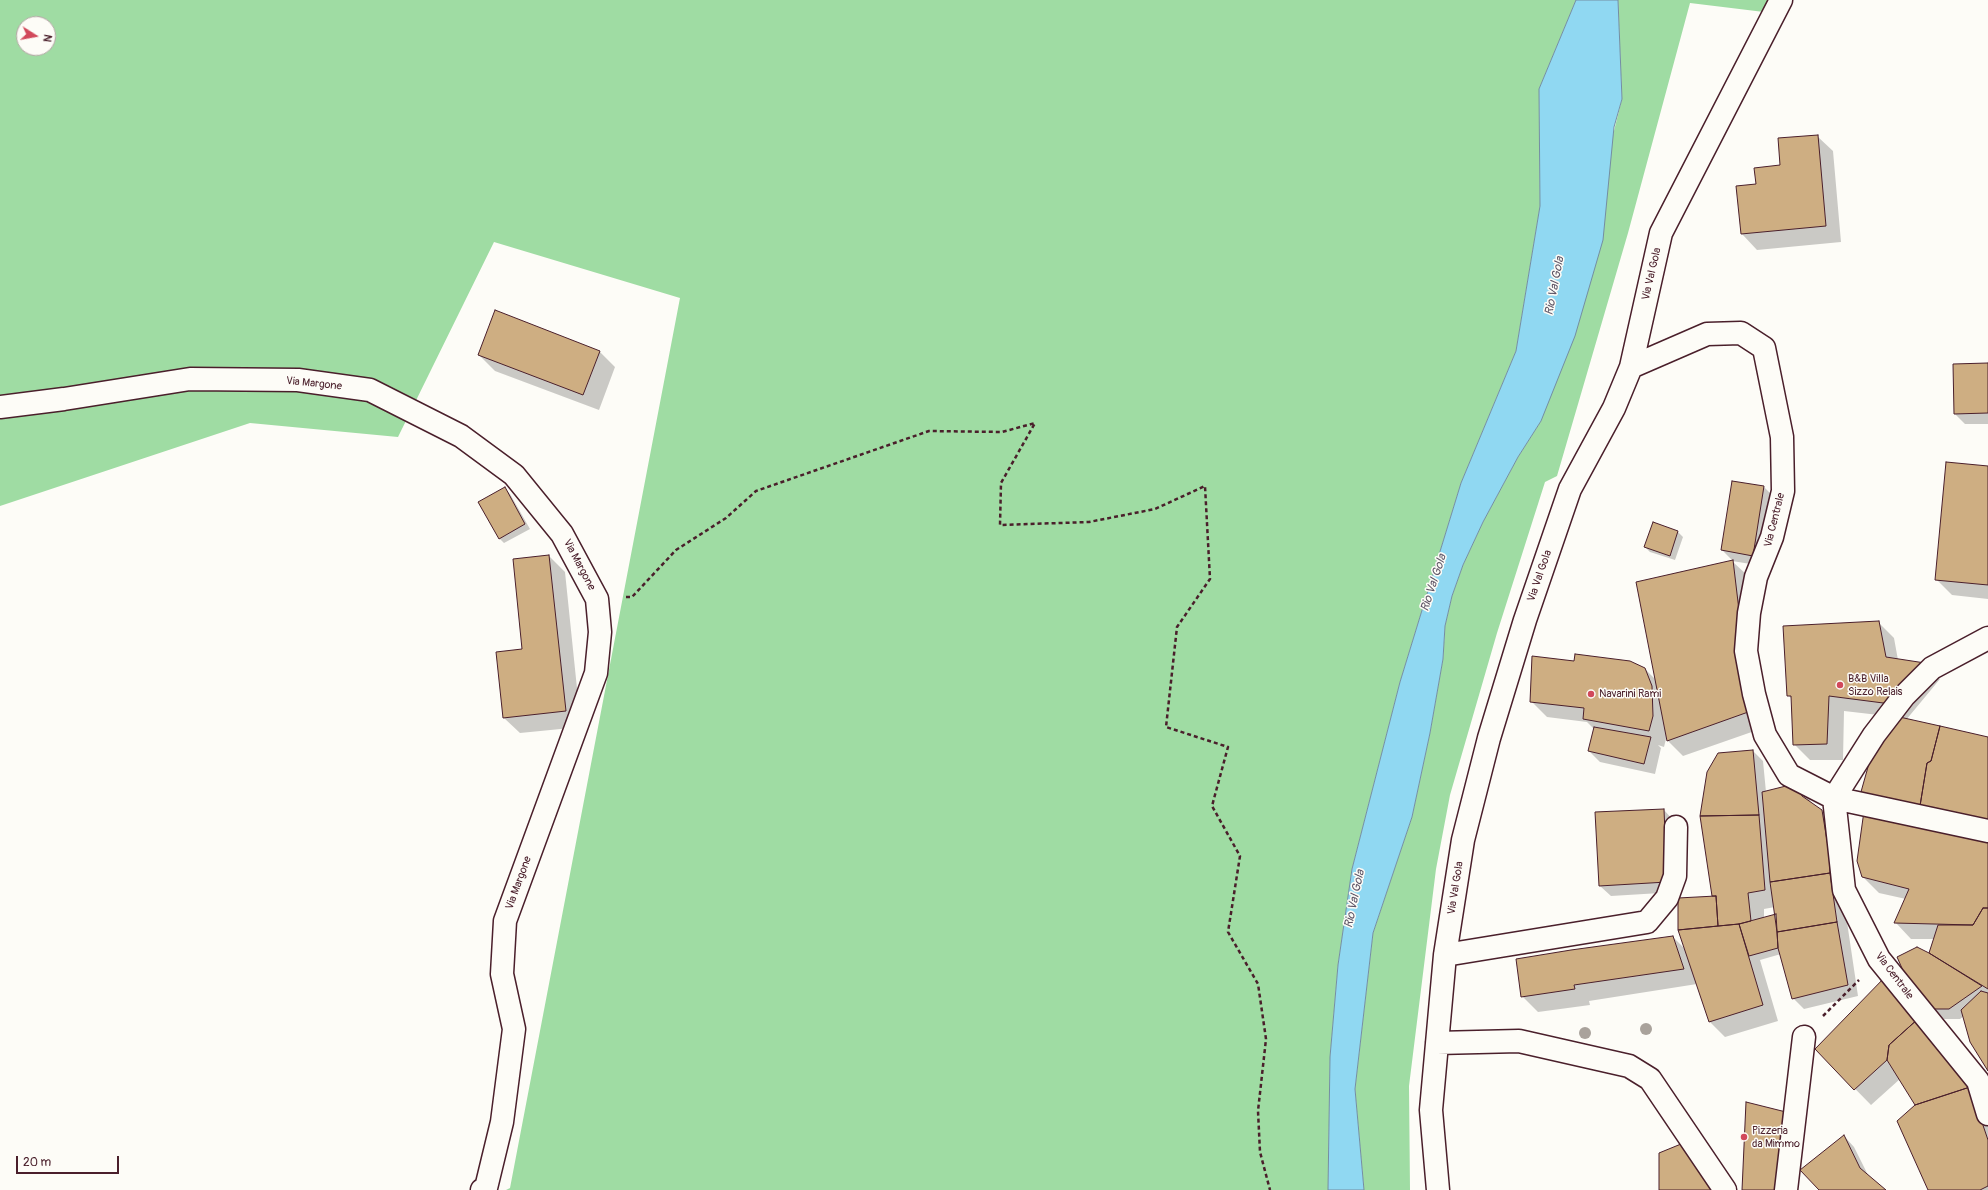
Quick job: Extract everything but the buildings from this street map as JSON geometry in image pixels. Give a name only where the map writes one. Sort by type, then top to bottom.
[{"type":"street","name":"Via Val Gola","points":[[1438,1190],[1431,1110],[1445,955],[1463,840],[1489,738],[1525,620],[1570,489],[1614,408],[1631,367],[1661,233],[1781,0]]},
{"type":"street","name":"Via Centrale","points":[[1631,367],[1707,334],[1741,333],[1764,348],[1782,437],[1783,491],[1772,537],[1756,577],[1748,613],[1746,651],[1754,694],[1765,735],[1789,775],[1834,798],[1988,831]]},
{"type":"street","name":"Via Margone","points":[[0,407],[64,399],[190,379],[298,380],[370,390],[461,436],[514,475],[562,534],[597,599],[600,632],[596,673],[505,921],[502,974],[514,1029],[502,1122],[486,1188],[482,1190]]},
{"type":"street","points":[[1834,798],[1874,735],[1904,696],[1932,668],[1988,638]]},
{"type":"street","name":"Via Centrale","points":[[1834,798],[1844,890],[1879,959],[1978,1081],[1988,1114]]},
{"type":"street","points":[[1445,955],[1647,922],[1667,898],[1675,876],[1676,827]]},
{"type":"street","points":[[1786,1190],[1804,1037]]},
{"type":"street","points":[[1437,1043],[1519,1041],[1629,1066],[1650,1079],[1725,1190]]},
{"type":"path","points":[[597,599],[632,597],[676,550],[726,518],[756,492],[929,431],[1002,432],[1035,423],[1001,483],[1000,525],[1088,522],[1154,509],[1205,486],[1210,579],[1177,627],[1166,727],[1228,747],[1212,806],[1240,856],[1228,932],[1258,984],[1266,1039],[1258,1111],[1260,1152],[1270,1190]]},
{"type":"path","points":[[1804,1037],[1879,959]]},
{"type":"green space","points":[[0,0],[1576,0],[1539,89],[1540,206],[1516,351],[1461,483],[1400,682],[1352,869],[1338,965],[1330,1057],[1328,1190],[506,1190],[510,1188],[680,298],[494,242],[398,437],[250,423],[0,506]]},
{"type":"green space","points":[[1618,0],[1768,0],[1764,12],[1690,3],[1628,233],[1557,476],[1545,482],[1497,633],[1450,795],[1436,869],[1409,1086],[1410,1190],[1364,1190],[1355,1089],[1373,933],[1412,817],[1430,733],[1443,659],[1445,626],[1452,596],[1463,565],[1483,522],[1518,457],[1541,421],[1622,99]]},
{"type":"water","name":"Rio Val Gola","points":[[1576,0],[1618,0],[1622,99],[1614,127],[1603,240],[1575,336],[1541,421],[1518,457],[1483,522],[1463,565],[1452,596],[1445,626],[1443,659],[1430,733],[1412,817],[1373,933],[1355,1089],[1364,1190],[1328,1190],[1330,1057],[1338,965],[1352,869],[1400,682],[1461,483],[1516,351],[1540,206],[1539,89]]},
{"type":"place","name":"B&B Villa Sizzo Relais","points":[[1840,685]]},
{"type":"place","name":"Navarini Rami","points":[[1591,694]]},
{"type":"place","name":"Pizzeria da Mimmo","points":[[1744,1137]]}]
